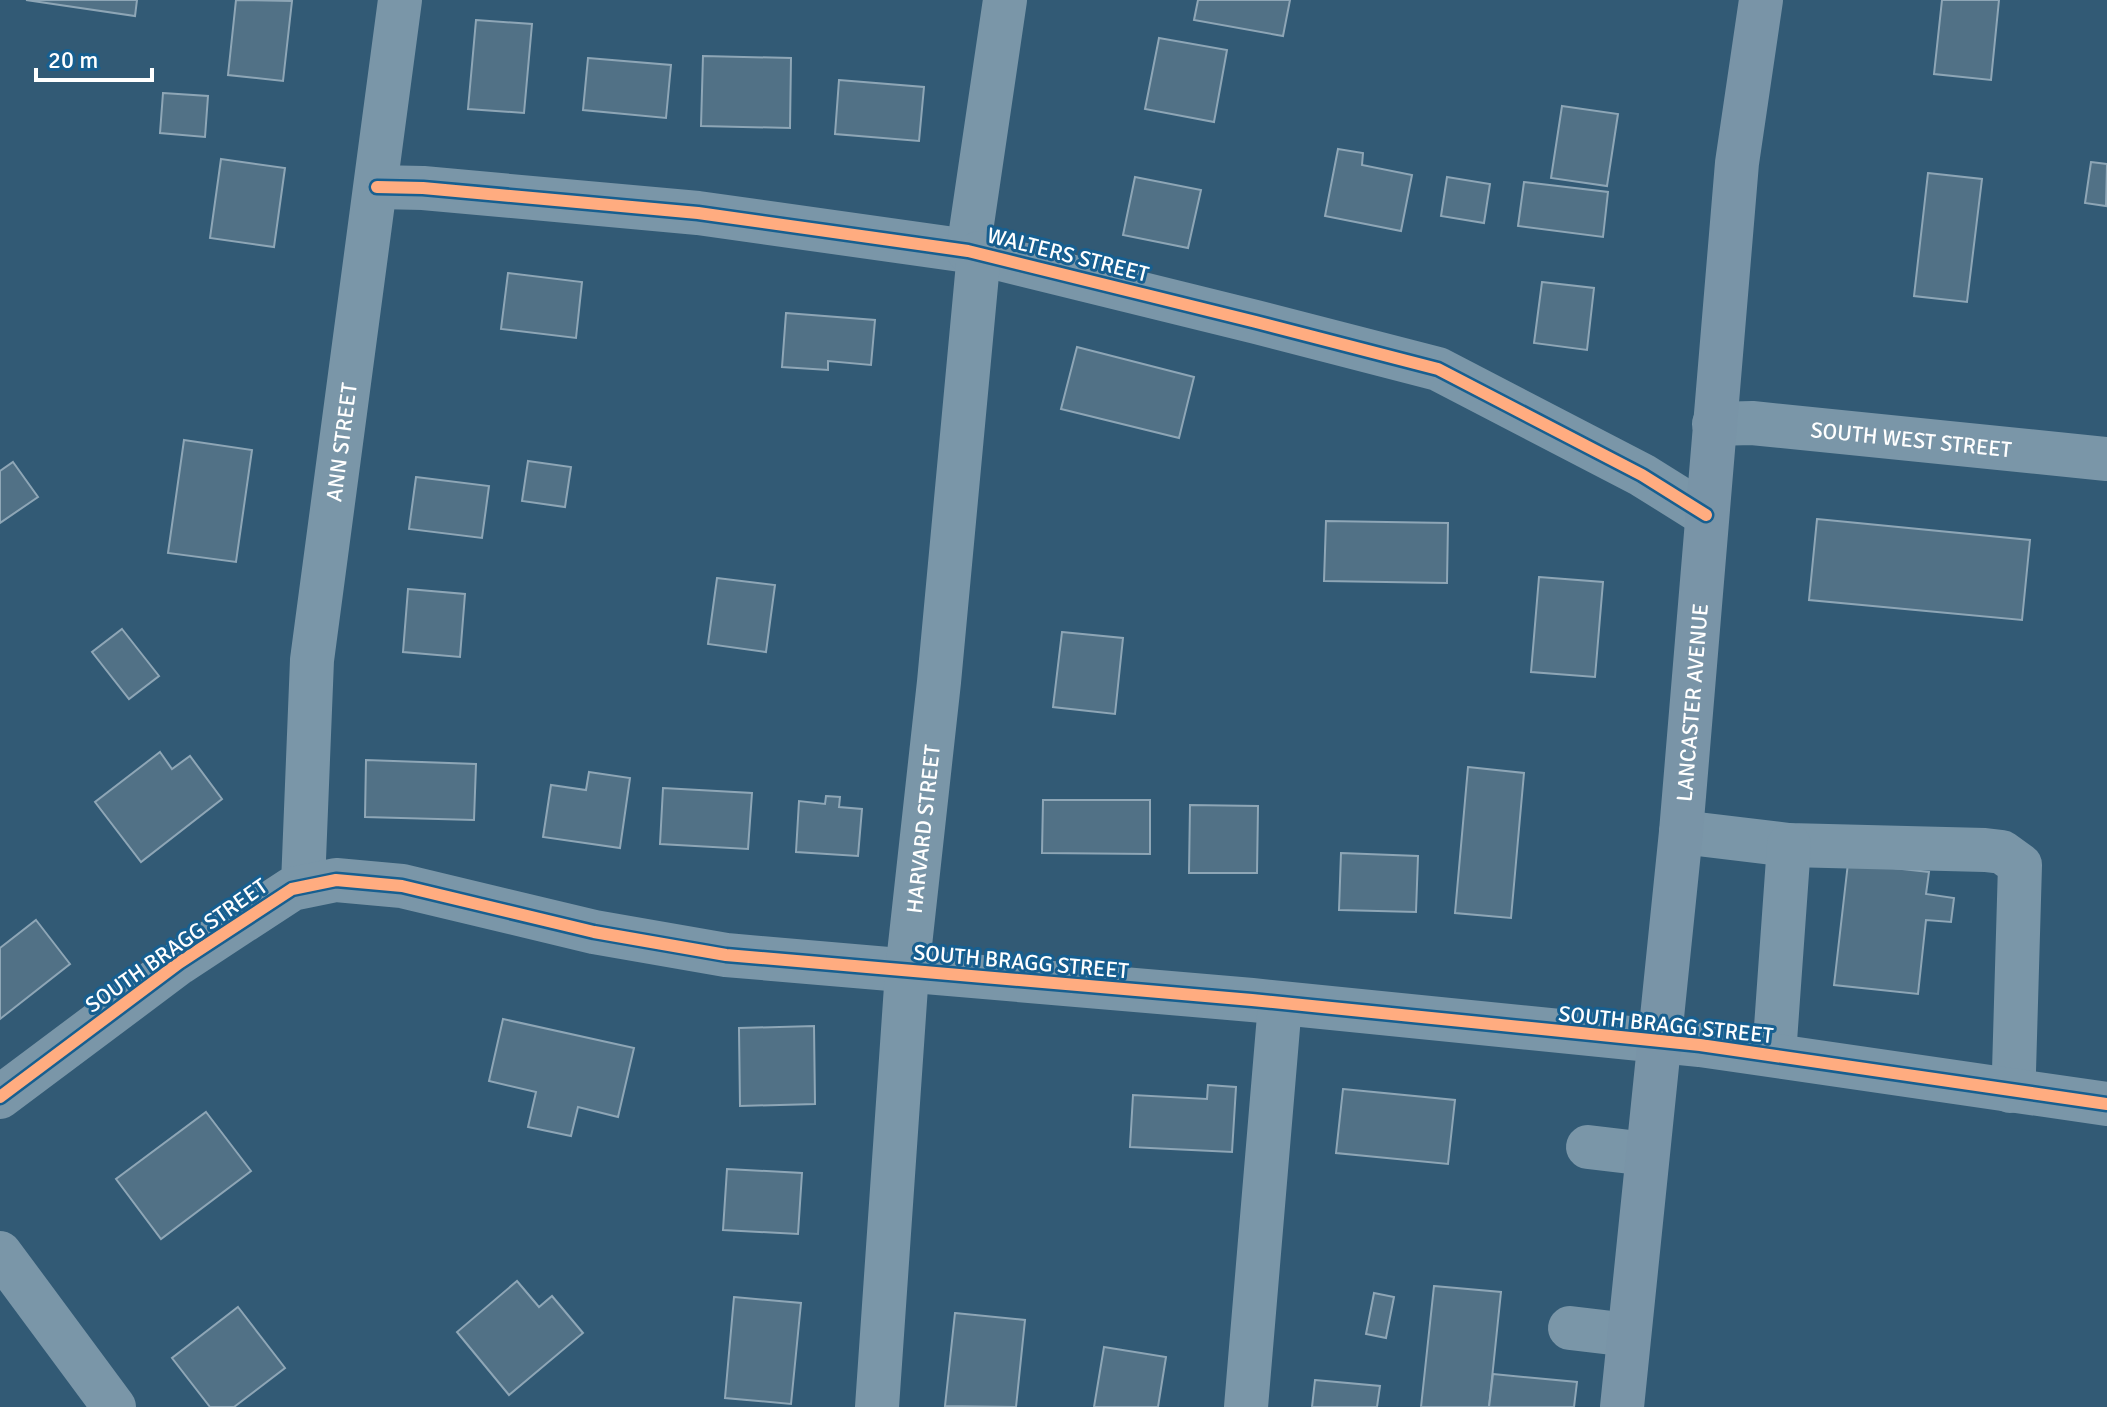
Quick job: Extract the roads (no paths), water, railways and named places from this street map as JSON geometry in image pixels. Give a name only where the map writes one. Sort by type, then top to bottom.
[{"type":"main road","name":"LANCASTER AVENUE","points":[[1622,1407],[1681,832],[1737,163],[1761,0]]},
{"type":"street","name":"ANN STREET","points":[[303,884],[312,660],[400,0]]},
{"type":"street","name":"HARVARD STREET","points":[[877,1407],[907,972],[939,682],[974,252],[1005,0]]},
{"type":"street","name":"WALTERS STREET","points":[[377,187],[423,188],[698,213],[974,252],[1438,369],[1642,475],[1706,515]]},
{"type":"street","name":"SOUTH WEST STREET","points":[[1714,424],[1752,423],[2107,457]]},
{"type":"street","points":[[1681,832],[1789,845],[1985,850],[2002,852],[2020,865],[2014,1071],[2010,1091]]},
{"type":"street","points":[[1774,1055],[1789,845]]},
{"type":"street","name":"SOUTH BRAGG STREET","points":[[0,1097],[179,963],[303,884],[336,880],[402,886],[624,937],[726,955],[1280,1004],[1658,1042],[1774,1055],[2107,1104]]},
{"type":"street","points":[[1246,1407],[1280,1004]]},
{"type":"street","points":[[1588,1147],[1647,1154]]},
{"type":"street","points":[[0,1253],[114,1407]]},
{"type":"street","points":[[1570,1328],[1629,1335]]}]
